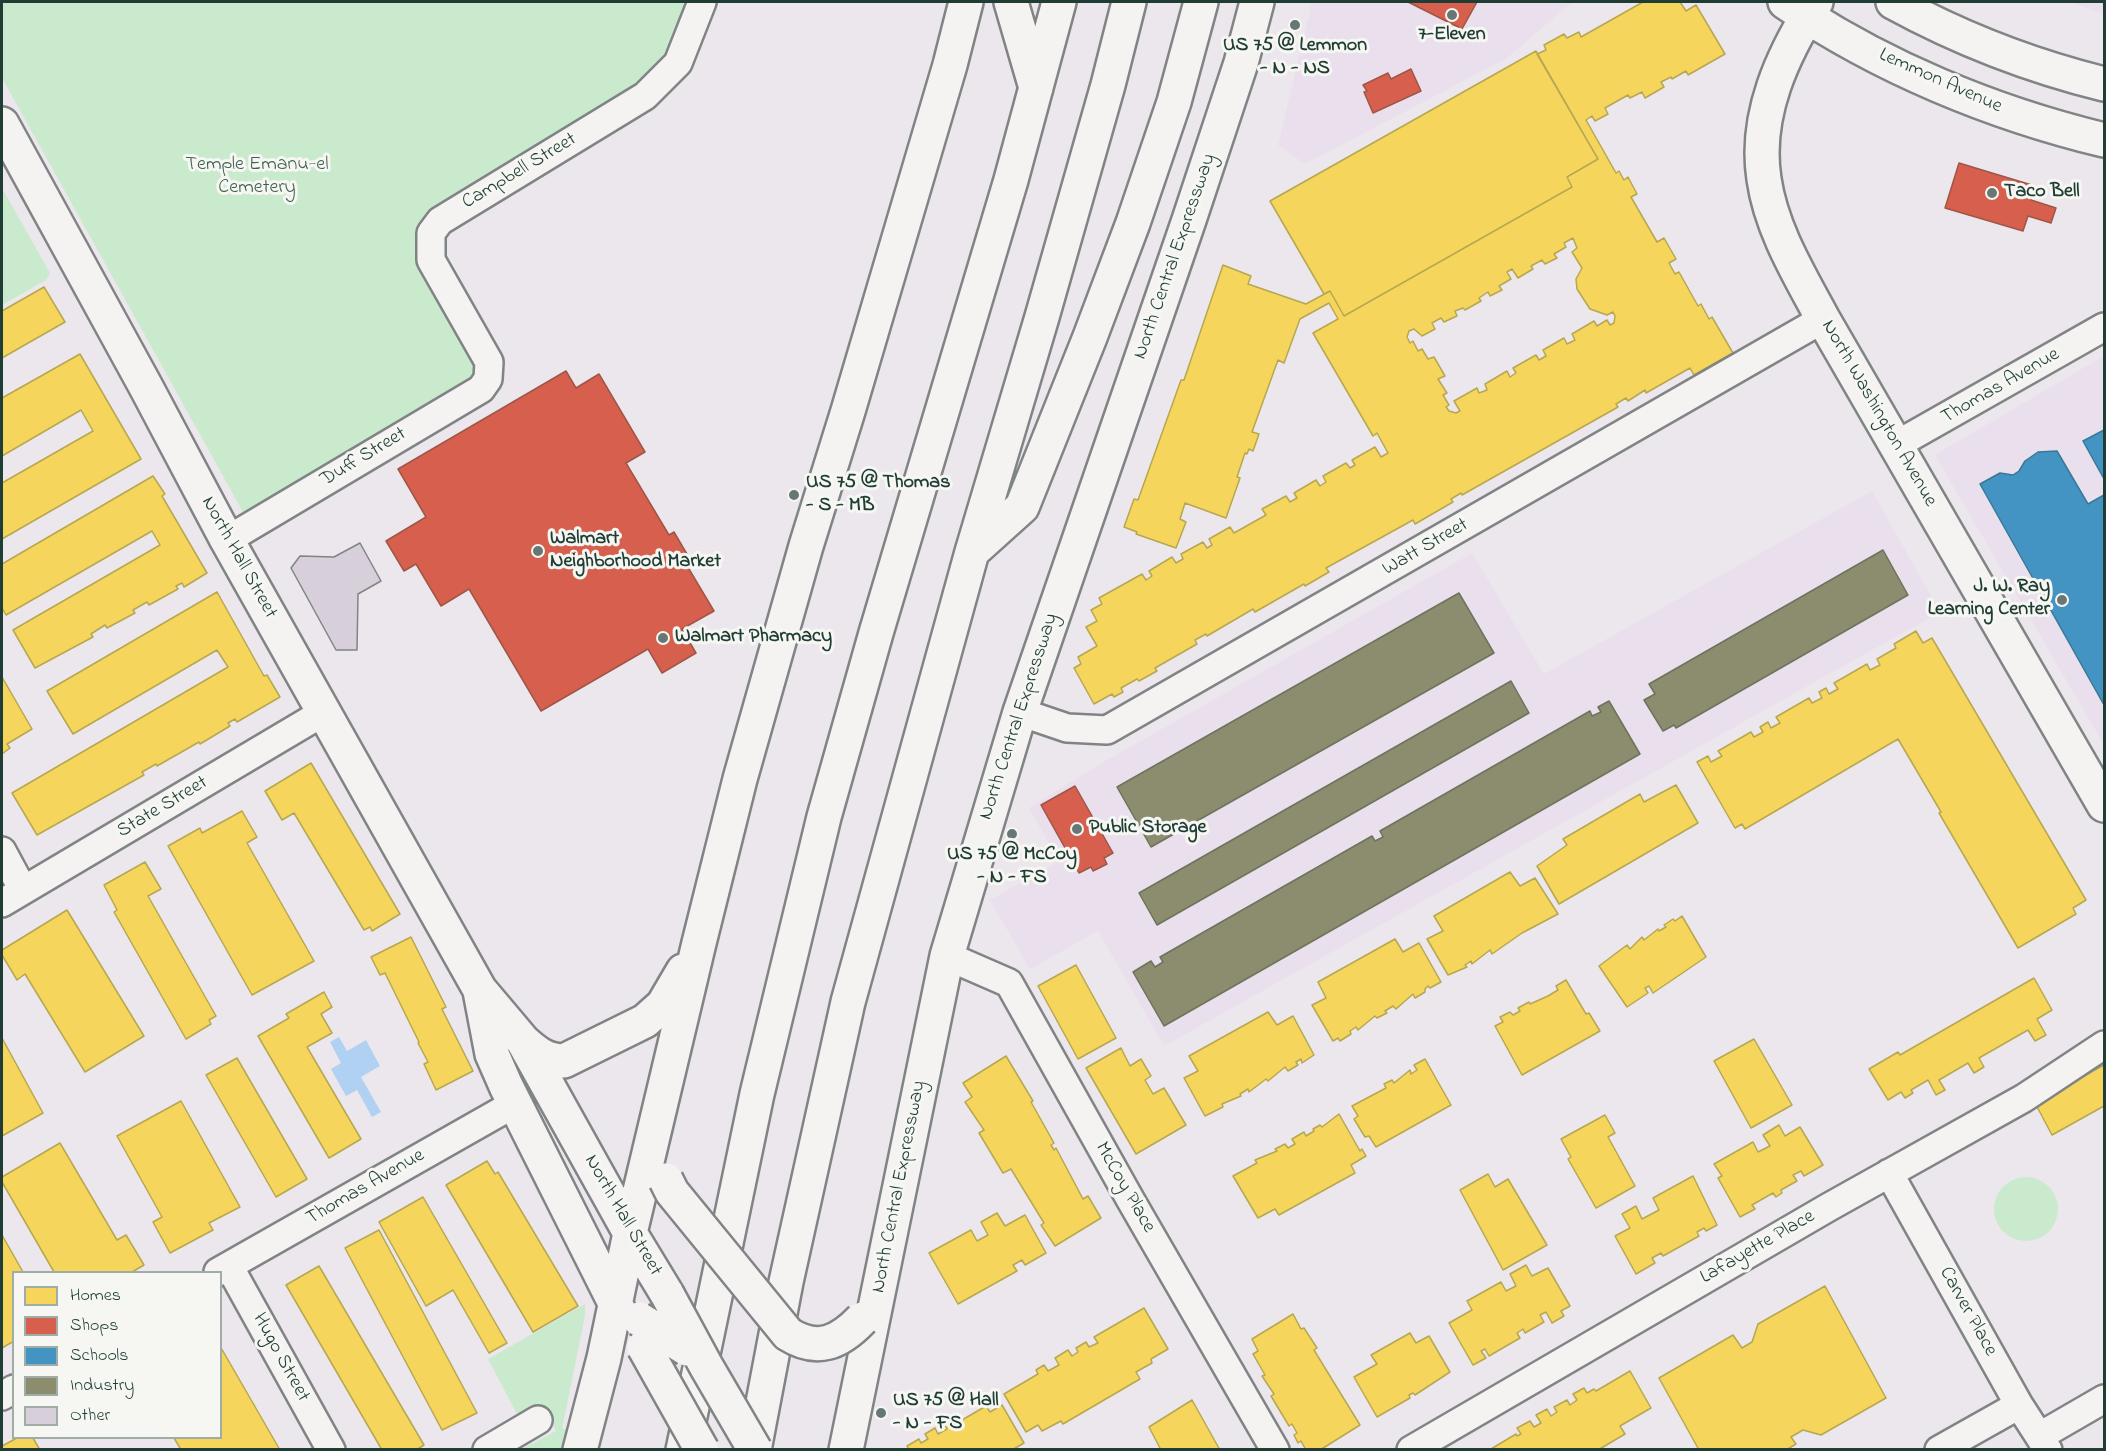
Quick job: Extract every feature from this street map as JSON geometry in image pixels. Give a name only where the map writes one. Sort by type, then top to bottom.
[{"type":"main road","points":[[580,1449],[632,1323],[630,1233],[699,943],[756,723],[806,546],[950,65],[966,2]]},
{"type":"main road","points":[[1011,2],[1036,88]]},
{"type":"main road","points":[[683,1449],[754,1106],[820,829],[981,283],[1059,2]]},
{"type":"main road","points":[[755,1449],[788,1271],[848,1002],[972,552],[1052,284],[1129,2]]},
{"type":"main road","points":[[972,552],[1022,507],[1090,337],[1132,223],[1174,102],[1201,2]]},
{"type":"main road","name":"North Central Expressway","points":[[846,1449],[947,956],[1020,712],[1189,220],[1241,63],[1257,2]]},
{"type":"main road","points":[[1893,2],[1972,41],[2024,60],[2104,84]]},
{"type":"main road","name":"Lemmon Avenue","points":[[1803,6],[1845,39],[1905,69],[2021,117],[2104,140]]},
{"type":"main road","name":"North Washington Avenue","points":[[1803,6],[1772,92],[1764,127],[1762,159],[1764,179],[1768,200],[1777,224],[1793,262],[1823,319],[2104,805]]},
{"type":"main road","name":"North Hall Street","points":[[2,124],[227,540],[480,990],[523,1041],[630,1233],[755,1449]]},
{"type":"main road","points":[[523,1041],[538,1054],[556,1061],[564,1061],[645,1021],[663,1005],[699,943]]},
{"type":"main road","name":"North Hall Street","points":[[480,990],[492,1054],[514,1104],[702,1449]]},
{"type":"main road","points":[[654,1135],[666,1180],[672,1191],[788,1334],[799,1341],[815,1344],[843,1337],[862,1319],[881,1285]]},
{"type":"main road","points":[[632,1323],[683,1345],[706,1366]]},
{"type":"street","name":"Campbell Street","points":[[490,369],[486,355],[431,260],[431,233],[440,221],[645,96],[678,63],[702,2]]},
{"type":"street","name":"Watt Street","points":[[1020,712],[1067,728],[1107,730],[1823,319]]},
{"type":"street","name":"Thomas Avenue","points":[[1896,445],[2104,327]]},
{"type":"street","name":"Duff Street","points":[[227,540],[481,389],[488,379],[490,369]]},
{"type":"street","name":"State Street","points":[[12,897],[324,712]]},
{"type":"street","points":[[2,851],[12,897]]},
{"type":"street","name":"McCoy Place","points":[[947,956],[1009,983],[1124,1189],[1275,1449]]},
{"type":"street","name":"Lafayette Place","points":[[1411,1449],[1889,1173],[2024,1098],[2104,1045]]},
{"type":"street","name":"Thomas Avenue","points":[[224,1269],[514,1104]]},
{"type":"street","name":"Carver Place","points":[[1889,1173],[2019,1405],[2044,1443]]},
{"type":"street","name":"Hugo Street","points":[[224,1269],[331,1449]]},
{"type":"street","points":[[2044,1443],[2104,1399]]},
{"type":"street","points":[[1939,1449],[2019,1405]]},
{"type":"street","points":[[487,1449],[538,1420]]},
{"type":"shaded area","points":[[1312,2],[1572,2],[1507,58],[1305,164],[1278,145]]},
{"type":"shaded area","points":[[2069,2],[2104,2],[2104,14]]},
{"type":"shaded area","name":"J. W. Ray Learning Center","points":[[2104,356],[2104,745],[1935,455]]},
{"type":"shaded area","points":[[1872,491],[1940,612],[1164,1046],[1098,931],[1030,969],[990,900],[1059,861],[1029,808],[1095,767],[1472,553],[1544,674]]},
{"type":"green space","name":"Temple Emanu-el Cemetery","points":[[2,2],[699,2],[660,69],[418,245],[427,282],[479,358],[475,381],[248,521],[2,78]]},
{"type":"green space","points":[[2,188],[50,273],[46,280],[2,305]]},
{"type":"green space","points":[[2026,1177],[2044,1182],[2049,1186],[2053,1191],[2058,1209],[2053,1227],[2049,1232],[2044,1236],[2026,1241],[2008,1236],[2003,1232],[1999,1227],[1994,1209],[1999,1191],[2003,1186],[2008,1182]]},
{"type":"green space","points":[[585,1304],[585,1316],[562,1429],[572,1428],[568,1449],[522,1449],[556,1431],[542,1405],[518,1416],[488,1359]]},
{"type":"water","points":[[339,1037],[347,1051],[366,1040],[380,1066],[361,1077],[381,1112],[372,1117],[357,1090],[346,1096],[331,1069],[341,1063],[330,1042]]},
{"type":"building: Homes","points":[[1643,2],[1680,2],[1686,11],[1696,5],[1725,54],[1688,75],[1686,71],[1661,82],[1664,87],[1645,98],[1642,92],[1630,98],[1628,95],[1605,108],[1608,114],[1595,121],[1592,116],[1586,120],[1616,173],[1619,171],[1624,180],[1628,177],[1637,194],[1631,197],[1657,242],[1664,238],[1676,259],[1669,263],[1675,274],[1679,272],[1698,306],[1701,304],[1709,319],[1712,317],[1733,353],[1694,375],[1690,368],[1646,393],[1645,390],[1628,401],[1626,398],[1616,404],[1618,407],[1462,495],[1461,493],[1451,499],[1453,502],[1415,524],[1413,520],[1326,568],[1329,572],[1305,586],[1304,584],[1255,612],[1253,609],[1207,636],[1206,634],[1195,640],[1197,644],[1155,668],[1157,671],[1121,688],[1123,692],[1114,697],[1112,694],[1094,704],[1074,668],[1081,664],[1078,657],[1097,646],[1086,627],[1097,621],[1091,610],[1102,604],[1099,598],[1142,574],[1146,580],[1152,576],[1149,571],[1172,557],[1176,563],[1183,559],[1181,554],[1203,542],[1207,548],[1212,545],[1209,539],[1230,527],[1234,533],[1266,515],[1262,509],[1286,496],[1290,502],[1297,498],[1294,493],[1316,480],[1320,486],[1326,482],[1323,476],[1346,463],[1350,468],[1355,465],[1352,460],[1375,447],[1381,457],[1388,453],[1377,433],[1373,436],[1313,333],[1338,319],[1329,303],[1300,319],[1284,363],[1278,360],[1252,432],[1259,434],[1253,451],[1249,449],[1247,454],[1245,453],[1237,477],[1240,478],[1226,518],[1185,503],[1180,519],[1186,522],[1176,548],[1136,534],[1137,532],[1124,527],[1134,499],[1138,500],[1181,380],[1184,380],[1223,265],[1251,276],[1248,284],[1306,304],[1330,291],[1344,316],[1572,187],[1567,177],[1598,159],[1537,54],[1546,50],[1544,45],[1564,34],[1567,38],[1579,32],[1581,37]],"holes":[[[1573,238],[1577,248],[1572,252],[1582,268],[1576,279],[1577,289],[1590,309],[1607,315],[1613,312],[1614,323],[1610,325],[1607,320],[1597,326],[1594,321],[1572,334],[1575,340],[1567,344],[1564,338],[1543,350],[1546,356],[1539,360],[1536,355],[1513,368],[1516,373],[1510,377],[1507,371],[1485,384],[1487,390],[1479,393],[1477,388],[1454,401],[1460,411],[1456,413],[1449,411],[1446,407],[1449,405],[1443,395],[1447,393],[1438,379],[1445,376],[1434,357],[1428,359],[1422,349],[1418,351],[1413,341],[1410,343],[1407,337],[1409,331],[1414,329],[1422,336],[1435,329],[1432,323],[1441,318],[1444,322],[1457,316],[1455,311],[1463,308],[1465,310],[1481,301],[1479,298],[1488,292],[1490,296],[1502,290],[1499,286],[1511,279],[1507,272],[1512,269],[1518,278],[1542,260],[1545,264],[1557,258],[1554,254],[1566,247],[1564,243]]]},
{"type":"building: Homes","points":[[1536,51],[1598,159],[1567,177],[1572,187],[1344,316],[1330,291],[1324,294],[1270,201]]},
{"type":"building: Homes","points":[[44,287],[65,322],[2,358],[2,311]]},
{"type":"building: Homes","points":[[80,354],[141,459],[2,539],[2,483],[93,431],[81,410],[2,456],[2,398]]},
{"type":"building: Homes","points":[[153,476],[165,494],[162,496],[207,573],[184,587],[182,583],[176,586],[178,589],[149,605],[147,602],[133,610],[135,613],[107,628],[105,625],[91,634],[93,637],[35,668],[13,630],[160,545],[152,531],[6,615],[2,608],[2,564]]},
{"type":"building: Homes","points":[[217,592],[264,676],[267,675],[280,697],[237,722],[235,719],[228,723],[230,726],[200,744],[199,742],[157,766],[156,764],[142,772],[144,775],[37,835],[12,793],[228,667],[217,650],[73,734],[47,691]]},
{"type":"building: Homes","points":[[1916,631],[1923,643],[1932,638],[2086,900],[2073,908],[2076,914],[2018,948],[1898,739],[1745,829],[1742,824],[1735,828],[1697,762],[1708,756],[1711,762],[1722,756],[1718,751],[1751,732],[1754,737],[1763,732],[1760,727],[1768,722],[1771,728],[1780,723],[1776,717],[1809,698],[1812,703],[1822,698],[1819,692],[1826,688],[1829,694],[1838,689],[1834,683],[1867,664],[1870,670],[1880,665],[1877,659],[1896,648],[1894,644]]},
{"type":"building: Homes","points":[[2,677],[32,729],[7,744],[10,748],[2,754]]},
{"type":"building: Homes","points":[[311,763],[400,914],[372,931],[370,927],[364,930],[294,813],[282,820],[265,791]]},
{"type":"building: Homes","points":[[1676,785],[1698,823],[1559,904],[1537,866],[1567,845],[1563,839],[1640,794],[1644,802]]},
{"type":"building: Homes","points":[[242,811],[257,837],[247,843],[314,961],[252,995],[168,846],[200,828],[202,833]]},
{"type":"building: Homes","points":[[145,862],[161,889],[148,896],[216,1016],[209,1020],[211,1024],[186,1039],[114,912],[117,910],[104,885]]},
{"type":"building: Homes","points":[[1510,872],[1520,886],[1535,878],[1558,914],[1522,933],[1492,954],[1490,950],[1472,964],[1471,961],[1465,965],[1467,967],[1448,975],[1427,939],[1443,931],[1434,916]]},
{"type":"building: Homes","points":[[67,910],[144,1036],[85,1072],[25,974],[17,980],[2,955],[2,950]]},
{"type":"building: Homes","points":[[1682,916],[1706,957],[1653,993],[1649,986],[1645,988],[1648,993],[1627,1007],[1599,966],[1627,945],[1630,949],[1642,937],[1644,940],[1658,929],[1659,931],[1666,927],[1664,925],[1673,919],[1675,921]]},
{"type":"building: Homes","points":[[411,937],[446,1007],[442,1009],[473,1071],[436,1090],[424,1064],[428,1062],[419,1042],[385,973],[380,975],[371,957]]},
{"type":"building: Homes","points":[[1395,939],[1403,952],[1419,943],[1441,982],[1430,988],[1428,986],[1425,992],[1415,998],[1413,994],[1396,1009],[1393,1006],[1385,1011],[1387,1013],[1377,1018],[1375,1016],[1358,1030],[1356,1027],[1350,1031],[1351,1034],[1340,1041],[1338,1038],[1333,1041],[1312,1005],[1326,998],[1318,982]]},
{"type":"building: Homes","points":[[1076,965],[1116,1038],[1078,1059],[1038,986]]},
{"type":"building: Homes","points":[[2034,978],[2052,1010],[2037,1019],[2046,1035],[2035,1041],[2028,1030],[1979,1058],[1984,1067],[1974,1073],[1968,1063],[1939,1080],[1945,1090],[1936,1095],[1928,1080],[1911,1090],[1913,1093],[1905,1098],[1901,1092],[1888,1100],[1869,1069],[1898,1052],[1900,1055]]},
{"type":"building: Homes","points":[[1566,980],[1586,1014],[1589,1013],[1600,1031],[1522,1075],[1495,1026],[1503,1022],[1500,1017],[1510,1012],[1513,1015],[1520,1011],[1518,1008],[1529,1002],[1530,1004],[1548,996],[1558,990],[1556,986]]},
{"type":"building: Homes","points":[[324,992],[332,1007],[321,1014],[332,1033],[307,1047],[361,1139],[329,1158],[258,1036],[289,1018],[286,1014]]},
{"type":"building: Homes","points":[[1268,1012],[1277,1025],[1293,1016],[1314,1055],[1302,1063],[1301,1059],[1296,1062],[1298,1065],[1288,1071],[1285,1067],[1268,1081],[1266,1079],[1249,1092],[1248,1089],[1240,1094],[1241,1096],[1222,1104],[1223,1107],[1205,1116],[1184,1078],[1198,1071],[1189,1056]]},
{"type":"building: Homes","points":[[2,1038],[43,1113],[2,1136]]},
{"type":"building: Homes","points":[[1754,1039],[1792,1105],[1751,1128],[1714,1061]]},
{"type":"building: Homes","points":[[1121,1048],[1130,1066],[1141,1059],[1151,1076],[1145,1080],[1153,1094],[1164,1088],[1186,1125],[1136,1154],[1086,1068]]},
{"type":"building: Homes","points":[[1006,1056],[1033,1101],[1031,1102],[1054,1143],[1051,1145],[1054,1150],[1056,1148],[1083,1199],[1088,1196],[1101,1218],[1055,1246],[1041,1225],[1044,1223],[1011,1169],[1003,1173],[979,1133],[984,1130],[965,1102],[972,1097],[963,1083]]},
{"type":"building: Homes","points":[[237,1058],[307,1179],[276,1197],[206,1075]]},
{"type":"building: Homes","points":[[1425,1059],[1451,1105],[1376,1147],[1369,1136],[1365,1137],[1354,1119],[1358,1116],[1352,1106],[1386,1088],[1384,1084],[1392,1080],[1394,1083],[1410,1070],[1411,1074],[1417,1070],[1414,1065]]},
{"type":"building: Homes","points":[[2104,1065],[2104,1106],[2052,1135],[2035,1103]]},
{"type":"building: Homes","points":[[181,1101],[240,1207],[209,1223],[213,1230],[170,1253],[153,1222],[162,1217],[117,1136]]},
{"type":"building: Homes","points":[[1339,1114],[1360,1151],[1362,1149],[1366,1156],[1351,1165],[1355,1173],[1279,1215],[1275,1209],[1258,1218],[1233,1176],[1257,1163],[1255,1160],[1277,1151],[1275,1149],[1285,1144],[1288,1148],[1295,1144],[1292,1139],[1304,1132],[1306,1136],[1314,1131],[1313,1129],[1320,1125],[1322,1127]]},
{"type":"building: Homes","points":[[1605,1115],[1615,1133],[1608,1137],[1635,1186],[1596,1208],[1568,1159],[1571,1157],[1561,1139]]},
{"type":"building: Homes","points":[[1779,1125],[1785,1136],[1800,1127],[1823,1165],[1804,1176],[1801,1171],[1793,1175],[1797,1181],[1781,1190],[1782,1193],[1776,1197],[1773,1193],[1752,1205],[1755,1209],[1740,1217],[1718,1178],[1722,1176],[1714,1164],[1753,1142],[1758,1152],[1770,1146],[1763,1135]]},
{"type":"building: Homes","points":[[60,1143],[117,1240],[126,1235],[144,1265],[134,1271],[53,1271],[2,1182],[2,1177]]},
{"type":"building: Homes","points":[[487,1161],[495,1174],[498,1172],[578,1306],[533,1332],[446,1185]]},
{"type":"building: Homes","points":[[1488,1174],[1495,1187],[1508,1179],[1547,1245],[1503,1270],[1460,1190]]},
{"type":"building: Homes","points":[[1693,1176],[1717,1225],[1706,1231],[1704,1228],[1697,1232],[1699,1236],[1663,1256],[1661,1253],[1652,1258],[1655,1263],[1636,1274],[1615,1236],[1630,1228],[1622,1214],[1636,1206],[1642,1219],[1659,1210],[1653,1198]]},
{"type":"building: Homes","points":[[423,1197],[507,1343],[489,1353],[453,1290],[426,1306],[379,1222]]},
{"type":"building: Homes","points":[[997,1213],[1005,1226],[1025,1215],[1046,1253],[1025,1265],[1022,1260],[1013,1265],[1017,1271],[958,1304],[929,1253],[971,1230],[977,1241],[988,1235],[981,1222]]},
{"type":"building: Homes","points":[[379,1230],[477,1413],[442,1430],[345,1248]]},
{"type":"building: Homes","points":[[2,1235],[22,1271],[12,1271],[12,1342],[2,1348]]},
{"type":"building: Homes","points":[[1526,1265],[1532,1276],[1548,1268],[1570,1306],[1561,1311],[1564,1316],[1552,1323],[1546,1312],[1540,1315],[1544,1322],[1525,1333],[1523,1329],[1517,1333],[1520,1338],[1489,1356],[1485,1349],[1481,1351],[1486,1358],[1473,1365],[1449,1323],[1472,1310],[1467,1301],[1501,1282],[1506,1291],[1516,1286],[1510,1274]]},
{"type":"building: Homes","points":[[319,1266],[424,1445],[416,1450],[382,1450],[286,1285]]},
{"type":"building: Homes","points":[[1825,1286],[1886,1398],[1821,1435],[1803,1430],[1791,1437],[1796,1444],[1786,1450],[1699,1450],[1659,1378],[1733,1335],[1742,1348],[1752,1342],[1758,1324]]},
{"type":"building: Homes","points":[[1144,1308],[1168,1349],[1151,1359],[1152,1363],[1136,1372],[1140,1379],[1063,1424],[1061,1421],[1042,1431],[1038,1425],[1026,1432],[1004,1394],[1038,1374],[1036,1370],[1044,1365],[1048,1371],[1059,1365],[1055,1358],[1068,1350],[1072,1356],[1078,1352],[1076,1348],[1086,1342],[1089,1347],[1098,1343],[1094,1337]]},
{"type":"building: Homes","points":[[1293,1314],[1301,1329],[1304,1328],[1317,1348],[1314,1350],[1360,1425],[1320,1450],[1306,1450],[1301,1441],[1298,1443],[1294,1435],[1297,1433],[1292,1424],[1289,1426],[1271,1396],[1274,1394],[1262,1376],[1265,1375],[1253,1354],[1258,1351],[1252,1339]]},
{"type":"building: Homes","points":[[1410,1333],[1416,1343],[1429,1336],[1450,1372],[1415,1395],[1413,1393],[1409,1395],[1410,1398],[1377,1417],[1354,1377],[1377,1364],[1371,1355]]},
{"type":"building: Homes","points":[[222,1349],[280,1450],[178,1450],[180,1448],[175,1439],[222,1439]]},
{"type":"building: Homes","points":[[1630,1371],[1651,1408],[1620,1426],[1625,1434],[1598,1450],[1491,1449],[1516,1434],[1517,1436],[1521,1434],[1517,1428],[1530,1421],[1534,1427],[1541,1423],[1536,1415],[1547,1409],[1551,1416],[1557,1412],[1554,1407],[1567,1400],[1570,1405],[1577,1400],[1573,1394],[1584,1388],[1587,1393],[1594,1389],[1596,1391]]},
{"type":"building: Homes","points":[[1192,1400],[1220,1450],[1161,1450],[1149,1427]]},
{"type":"building: Homes","points":[[1002,1405],[1024,1443],[1012,1450],[909,1450],[907,1446],[919,1439],[921,1443],[928,1439],[925,1434],[935,1428],[938,1434],[947,1429],[945,1425],[960,1416],[962,1420],[986,1406],[990,1412]]},
{"type":"building: Homes","points":[[15,1439],[34,1439],[40,1450],[2,1450],[2,1446]]},
{"type":"building: Shops","name":"7-Eleven","points":[[1408,2],[1477,2],[1462,29]]},
{"type":"building: Shops","points":[[1411,69],[1421,91],[1373,113],[1363,85],[1388,73],[1391,79]]},
{"type":"building: Shops","name":"Taco Bell","points":[[1959,163],[2035,186],[2031,200],[2056,208],[2051,223],[2028,216],[2023,231],[1945,208]]},
{"type":"building: Shops","name":"Walmart Neighborhood Market","points":[[566,371],[576,388],[599,374],[645,452],[626,463],[669,535],[674,532],[691,561],[686,564],[714,611],[682,629],[696,653],[662,673],[648,649],[541,711],[469,589],[441,606],[416,564],[404,571],[386,541],[426,517],[398,469]]},
{"type":"building: Shops","name":"Public Storage","points":[[1075,786],[1113,853],[1104,858],[1107,864],[1093,871],[1091,867],[1079,873],[1041,805]]},
{"type":"building: Schools","points":[[2104,430],[2104,479],[2083,441]]},
{"type":"building: Schools","points":[[2057,451],[2088,504],[2104,495],[2104,705],[1980,484],[2000,473],[2013,475],[2019,471],[2025,461],[2038,452]]},
{"type":"building: Industry","points":[[1883,550],[1908,595],[1676,728],[1674,725],[1663,731],[1644,700],[1655,694],[1649,684]]},
{"type":"building: Industry","points":[[1459,593],[1494,653],[1151,847],[1117,787]]},
{"type":"building: Industry","points":[[1511,681],[1529,713],[1157,925],[1139,893]]},
{"type":"building: Industry","points":[[1609,701],[1640,754],[1164,1026],[1133,972],[1151,961],[1155,967],[1163,962],[1160,957],[1372,836],[1375,841],[1383,837],[1380,831],[1590,711],[1592,716],[1601,712],[1598,707]]},
{"type":"building: Other","points":[[360,543],[381,581],[358,594],[357,650],[336,650],[291,568],[300,556],[334,557]]},
{"type":"place","name":"7-Eleven","points":[[1452,15]]},
{"type":"place","name":"US 75 @ Lemmon - N - NS","points":[[1295,25]]},
{"type":"place","name":"Taco Bell","points":[[1992,193]]},
{"type":"place","name":"US 75 @ Thomas - S - MB","points":[[794,495]]},
{"type":"place","name":"Walmart Neighborhood Market","points":[[538,551]]},
{"type":"place","name":"J. W. Ray Learning Center","points":[[2062,600]]},
{"type":"place","name":"Walmart Pharmacy","points":[[663,638]]},
{"type":"place","name":"Public Storage","points":[[1077,829]]},
{"type":"place","name":"US 75 @ McCoy - N - FS","points":[[1012,834]]},
{"type":"place","name":"US 75 @ Hall - N - FS","points":[[881,1413]]}]
